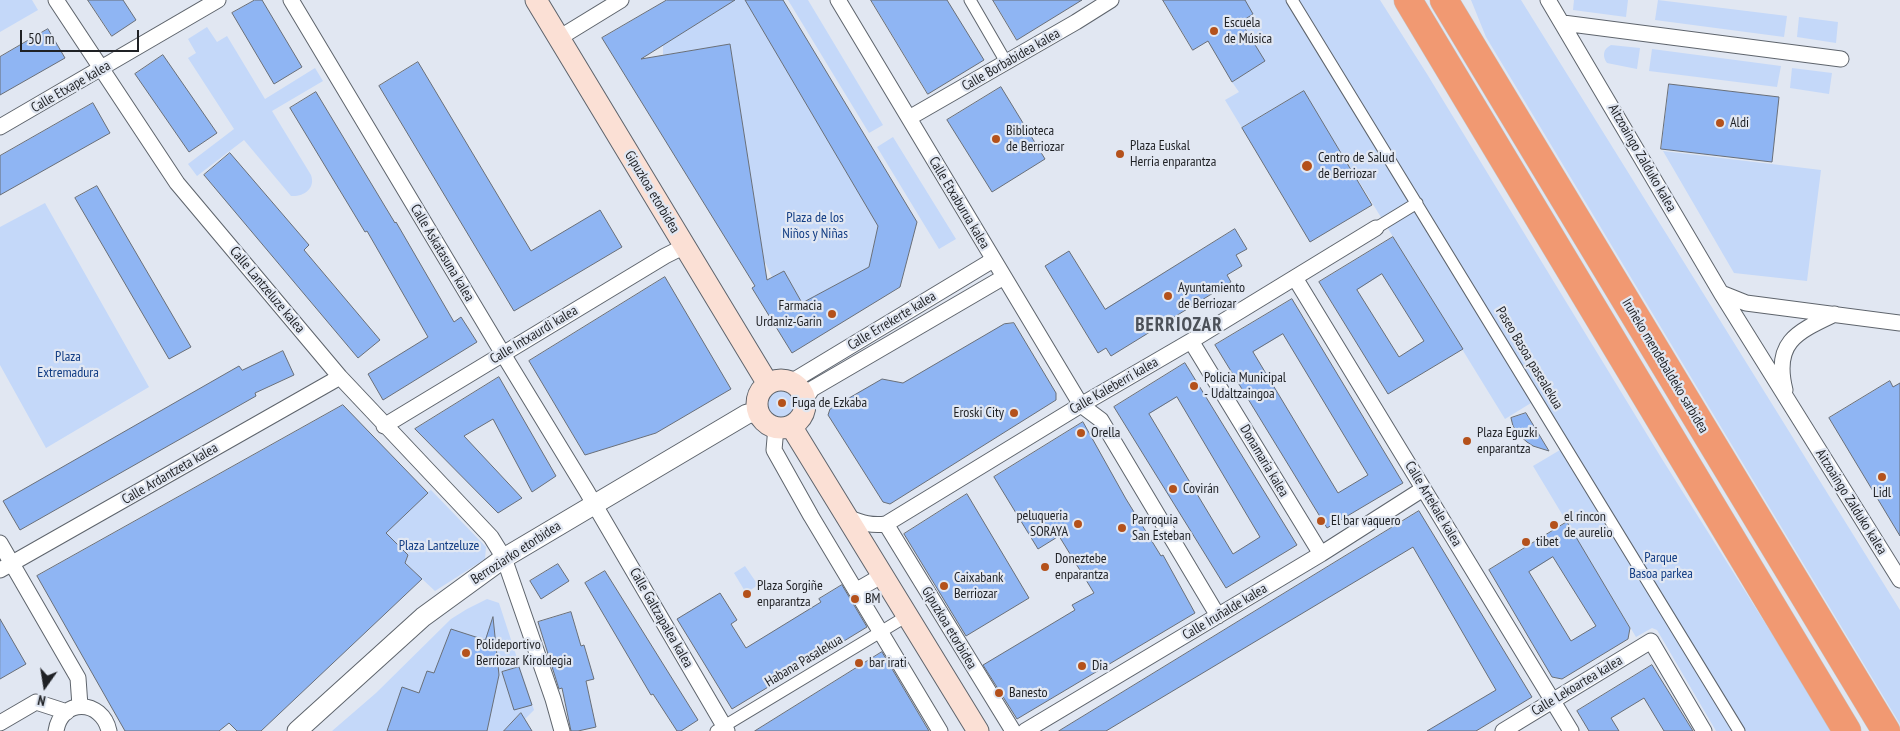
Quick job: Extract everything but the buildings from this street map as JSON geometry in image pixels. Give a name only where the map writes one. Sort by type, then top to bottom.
[{"type":"highway","points":[[1393,0],[1530,204]]},
{"type":"highway","points":[[1408,0],[1847,731]]},
{"type":"highway","name":"Iruñeko mendebaldeko sarbidea","points":[[1444,0],[1886,731]]},
{"type":"highway","points":[[1456,0],[1484,67]]},
{"type":"main road","name":"Gipuzkoa etorbidea","points":[[536,0],[768,384]]},
{"type":"main road","points":[[759,412],[757,404],[759,396],[762,389],[768,384],[776,380],[791,382],[798,386],[805,400],[803,415],[783,426]]},
{"type":"main road","name":"Gipuzkoa etorbidea","points":[[759,412],[768,424],[783,426],[848,518],[978,731]]},
{"type":"street","name":"Calle Lantzeluze kalea","points":[[56,0],[103,68],[177,183],[340,378],[488,533],[504,558],[553,698],[562,731]]},
{"type":"street","name":"Calle Etxape kalea","points":[[0,127],[218,0]]},
{"type":"street","name":"Calle Askatasuna kalea","points":[[291,0],[594,504]]},
{"type":"street","points":[[559,38],[621,0]]},
{"type":"street","name":"Calle Etxaburua kalea","points":[[838,0],[992,260],[1081,405]]},
{"type":"street","points":[[970,0],[1006,62]]},
{"type":"street","name":"Calle Borbabidea kalea","points":[[909,118],[1111,0]]},
{"type":"street","name":"Paseo Basoa pasealekua","points":[[1292,0],[1739,731]]},
{"type":"street","name":"Aitzoaingo Zalduko kalea","points":[[1551,2],[1721,293],[1900,580]]},
{"type":"street","points":[[1563,24],[1841,59]]},
{"type":"street","points":[[1376,228],[1417,203]]},
{"type":"street","name":"Calle Kaleberri kalea","points":[[886,524],[1376,228]]},
{"type":"street","name":"Calle Intxaurdi kalea","points":[[384,426],[665,256],[685,246]]},
{"type":"street","name":"Calle Errekerte kalea","points":[[791,382],[992,260]]},
{"type":"street","name":"Calle Errekerte kalea","points":[[805,400],[812,389],[1004,277]]},
{"type":"street","name":"Calle Artekale kalea","points":[[1295,278],[1571,731]]},
{"type":"street","points":[[1721,293],[1746,303],[1900,323]]},
{"type":"street","name":"Aitzoaingo Zalduko kalea","points":[[1787,399],[1782,374],[1782,362],[1787,347],[1792,339],[1803,330],[1835,314]]},
{"type":"street","name":"Donamaria kalea","points":[[1190,341],[1321,554]]},
{"type":"street","name":"Calle Ardantzeta kalea","points":[[6,567],[340,378]]},
{"type":"street","points":[[1081,405],[1101,420],[1218,616]]},
{"type":"street","name":"Berroziarko etorbidea","points":[[297,731],[423,617],[504,558],[747,414],[759,412]]},
{"type":"street","points":[[783,426],[774,450],[811,516],[940,731]]},
{"type":"street","name":"Calle Iruñalde kalea","points":[[1025,731],[1321,554],[1423,489]]},
{"type":"street","name":"Calle Galtzapalea kalea","points":[[594,504],[723,729]]},
{"type":"street","points":[[848,518],[876,526],[886,524]]},
{"type":"street","name":"Gipuzkoa etorbidea","points":[[886,524],[1013,731]]},
{"type":"street","points":[[0,543],[6,567],[78,678],[74,709],[61,718],[56,731]]},
{"type":"street","points":[[857,590],[882,575]]},
{"type":"street","name":"Habana Pasalekua","points":[[723,729],[907,616]]},
{"type":"street","name":"Calle Lekoartea kalea","points":[[1503,731],[1651,641],[1704,731]]},
{"type":"street","points":[[0,723],[36,702],[74,709],[89,707],[103,716],[109,731]]},
{"type":"green space","points":[[0,0],[32,0],[38,10],[0,32]]},
{"type":"green space","name":"Plaza de los Niños y Niñas","points":[[735,0],[745,0],[878,226],[869,267],[802,303],[784,271],[772,277],[764,260],[730,44],[663,55],[663,45]]},
{"type":"green space","points":[[788,0],[808,0],[883,125],[869,133]]},
{"type":"green space","name":"Parque Basoa parkea","points":[[1245,0],[1380,0],[1662,459],[1833,731],[1716,731],[1657,630],[1652,628],[1636,637],[1533,466],[1560,450],[1531,403],[1505,419],[1304,92],[1242,128],[1225,100],[1239,92],[1232,82],[1264,61],[1241,22]]},
{"type":"green space","points":[[1471,0],[1521,0],[1900,610],[1900,724],[1486,37]]},
{"type":"green space","points":[[1574,0],[1628,0],[1626,17],[1573,10]]},
{"type":"green space","points":[[1658,0],[1787,16],[1784,37],[1655,20]]},
{"type":"green space","points":[[1799,17],[1838,22],[1836,43],[1797,37]]},
{"type":"green space","points":[[207,27],[217,42],[227,36],[265,99],[315,68],[323,81],[272,111],[311,175],[312,184],[304,193],[291,196],[244,140],[197,176],[188,164],[234,129],[188,58],[196,53],[188,39]]},
{"type":"green space","points":[[1611,45],[1640,48],[1637,69],[1607,63],[1604,53]]},
{"type":"green space","points":[[1652,49],[1781,66],[1777,87],[1649,71]]},
{"type":"green space","points":[[1792,68],[1832,73],[1829,94],[1790,88]]},
{"type":"green space","points":[[893,137],[956,239],[939,249],[877,147]]},
{"type":"green space","points":[[1663,151],[1821,170],[1807,281],[1734,273]]},
{"type":"green space","name":"Plaza Extremadura","points":[[45,203],[149,387],[46,448],[0,365],[0,227]]},
{"type":"green space","points":[[782,387],[788,388],[793,392],[797,397],[797,409],[793,414],[788,418],[782,419],[776,418],[771,414],[767,409],[766,403],[767,397],[771,392],[776,388]]},
{"type":"green space","name":"Plaza Lantzeluze","points":[[431,490],[486,547],[485,559],[435,591],[405,563],[408,555],[375,522]]},
{"type":"green space","points":[[745,566],[758,585],[746,593],[734,573]]},
{"type":"green space","name":"Polideportivo Berriozar Kiroldegia","points":[[487,599],[499,603],[534,710],[525,719],[532,731],[332,731],[376,693],[451,619]]},
{"type":"place","name":"Escuela de Música","points":[[1214,31]]},
{"type":"place","name":"Aldi","points":[[1720,123]]},
{"type":"place","name":"Biblioteca de Berriozar","points":[[996,139]]},
{"type":"place","name":"Plaza Euskal Herria enparantza","points":[[1120,154]]},
{"type":"place","name":"Centro de Salud de Berriozar","points":[[1307,166]]},
{"type":"place","name":"Ayuntamiento de Berriozar","points":[[1168,296]]},
{"type":"place","name":"Farmacia Urdaniz-Garin","points":[[832,314]]},
{"type":"place","name":"Policia Municipal - Udaltzaingoa","points":[[1194,386]]},
{"type":"place","name":"Fuga de Ezkaba","points":[[782,403]]},
{"type":"place","name":"Eroski City","points":[[1014,413]]},
{"type":"place","name":"Orella","points":[[1081,433]]},
{"type":"place","name":"Plaza Eguzki enparantza","points":[[1467,441]]},
{"type":"place","name":"Lidl","points":[[1882,477]]},
{"type":"place","name":"Covirán","points":[[1173,489]]},
{"type":"place","name":"El bar vaquero","points":[[1321,521]]},
{"type":"place","name":"peluqueria SORAYA","points":[[1078,524]]},
{"type":"place","name":"el rincon de aurelio","points":[[1554,525]]},
{"type":"place","name":"Parroquia San Esteban","points":[[1122,528]]},
{"type":"place","name":"tibet","points":[[1526,542]]},
{"type":"place","name":"Doneztebe enparantza","points":[[1045,567]]},
{"type":"place","name":"Caixabank Berriozar","points":[[944,586]]},
{"type":"place","name":"Plaza Sorgiñe enparantza","points":[[747,594]]},
{"type":"place","name":"BM","points":[[855,599]]},
{"type":"place","name":"Polideportivo Berriozar Kiroldegia","points":[[466,653]]},
{"type":"place","name":"bar irati","points":[[859,663]]},
{"type":"place","name":"Dia","points":[[1082,666]]},
{"type":"place","name":"Banesto","points":[[999,693]]},
{"type":"district","name":"BERRIOZAR","points":[[1179,326]]}]
